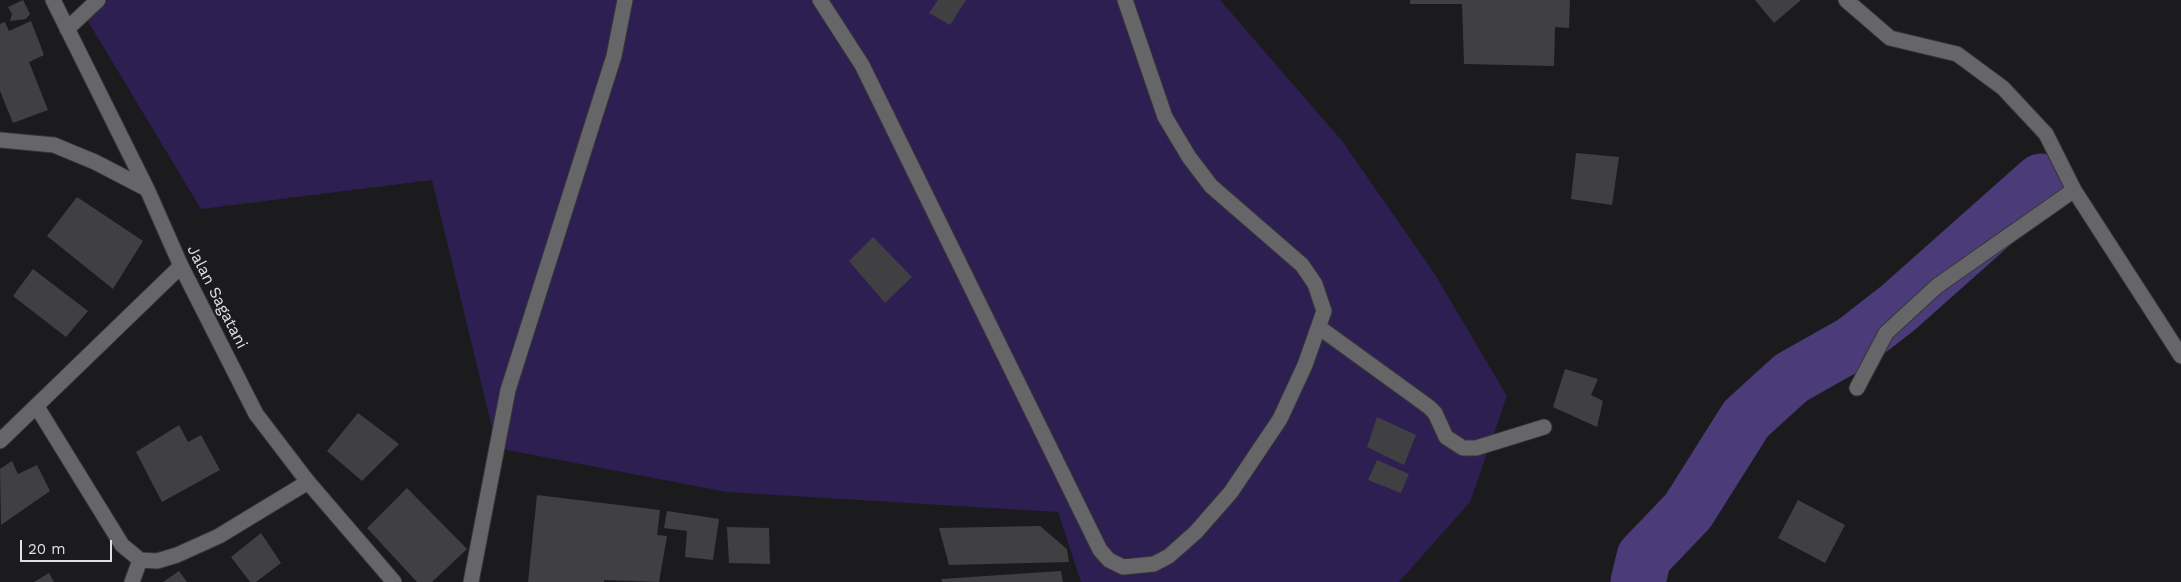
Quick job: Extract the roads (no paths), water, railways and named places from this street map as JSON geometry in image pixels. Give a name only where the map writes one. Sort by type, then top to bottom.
[{"type":"street","name":"Jalan Sagatani","points":[[53,0],[147,189],[181,266],[256,414],[308,482],[394,582]]},
{"type":"street","points":[[67,29],[98,0]]},
{"type":"street","points":[[471,582],[508,390],[614,56],[625,0]]},
{"type":"street","points":[[820,0],[862,65],[1100,550],[1109,560],[1123,566],[1154,564],[1169,556],[1196,532],[1231,492],[1280,419],[1305,365],[1320,328],[1324,311],[1315,284],[1302,265],[1211,186],[1189,157],[1165,117],[1125,0]]},
{"type":"street","points":[[1846,0],[1890,38],[1957,54],[2003,88],[2046,134],[2074,190],[2181,356]]},
{"type":"street","points":[[0,140],[54,145],[95,162],[147,189]]},
{"type":"street","points":[[1856,388],[1886,333],[1937,286],[2074,190]]},
{"type":"street","points":[[0,441],[181,266]]},
{"type":"street","points":[[1320,328],[1430,407],[1435,412],[1446,438],[1463,448],[1476,448],[1544,428]]},
{"type":"street","points":[[37,407],[122,545],[140,560],[157,561],[178,555],[220,536],[308,482]]},
{"type":"street","points":[[132,582],[140,560]]},
{"type":"waterway","points":[[1638,582],[1644,557],[1688,511],[1746,419],[1791,378],[1853,343],[1898,308],[2041,181]]}]
